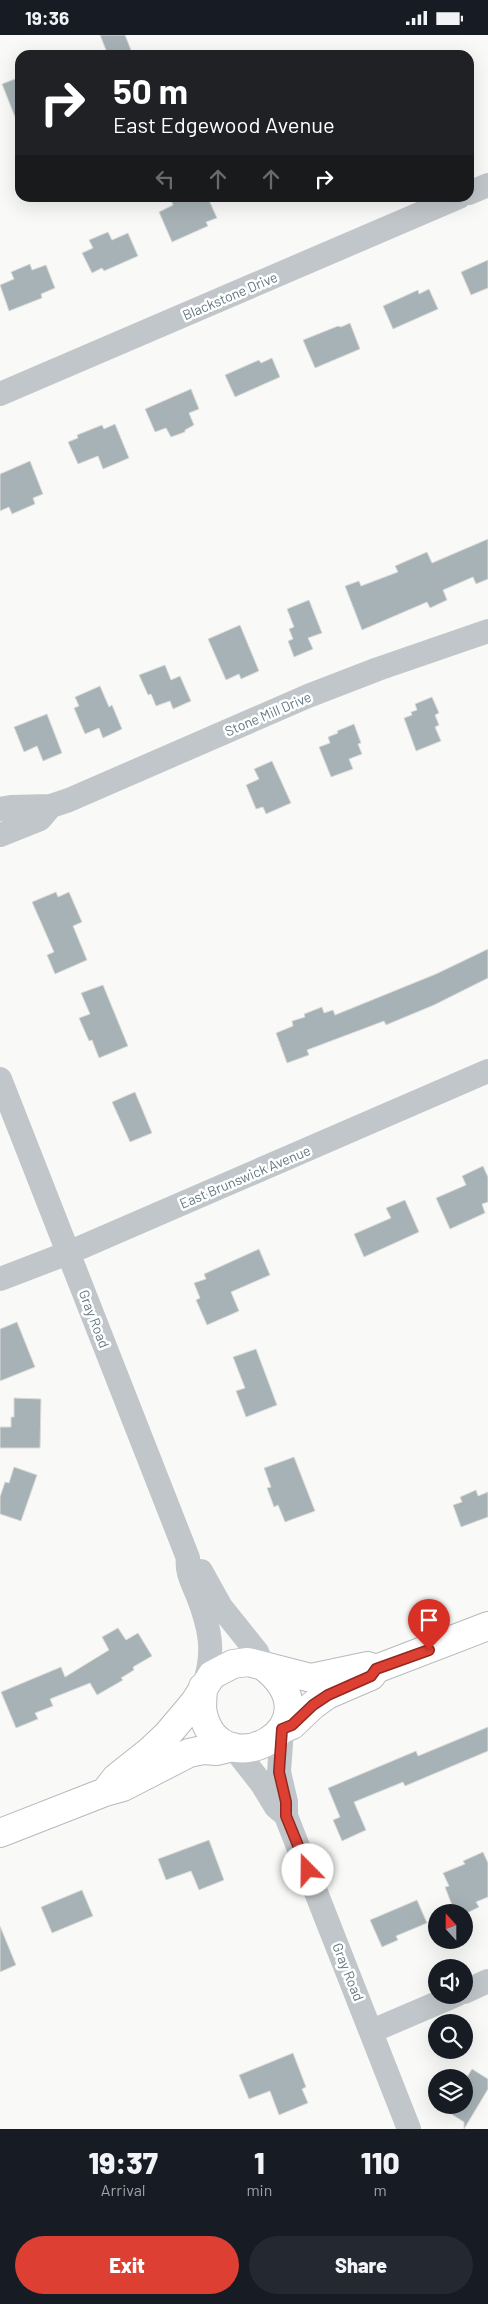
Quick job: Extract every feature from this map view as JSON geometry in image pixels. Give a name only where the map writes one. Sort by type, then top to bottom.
[{"type":"main road","points":[[282,1729],[292,1725],[307,1709],[328,1695],[371,1676],[376,1669],[488,1626]]},
{"type":"main road","points":[[104,1792],[116,1778],[167,1735],[188,1710],[212,1675],[233,1664],[248,1662],[311,1678],[368,1666],[376,1669]]},
{"type":"main road","points":[[203,1687],[202,1712],[208,1727],[218,1740],[233,1747],[249,1749],[260,1746],[270,1741],[282,1729],[288,1715],[288,1701],[284,1686],[278,1677],[263,1666]]},
{"type":"main road","points":[[0,1833],[104,1792],[123,1787],[189,1753],[203,1750],[217,1751],[233,1747]]},
{"type":"street","points":[[474,191],[488,185]]},
{"type":"street","name":"Blackstone Drive","points":[[0,394],[447,202]]},
{"type":"street","name":"Stone Mill Drive","points":[[0,809],[51,806],[308,696],[378,669],[488,631]]},
{"type":"street","name":"Stone Mill Drive","points":[[0,835],[40,819],[51,806]]},
{"type":"street","name":"East Brunswick Avenue","points":[[0,1279],[68,1253],[488,1071]]},
{"type":"street","name":"Gray Road","points":[[0,1079],[188,1558],[186,1568],[208,1621],[210,1634],[210,1662],[203,1687]]},
{"type":"street","name":"Gray Road","points":[[188,1558],[196,1562],[222,1607],[257,1652],[263,1666]]},
{"type":"street","name":"Gray Road","points":[[282,1729],[279,1772],[286,1802],[286,1816],[409,2129]]},
{"type":"street","name":"Gray Road","points":[[233,1747],[262,1784],[276,1807],[286,1816]]},
{"type":"street","points":[[473,1988],[488,1981]]},
{"type":"street","points":[[372,2031],[435,2004]]},
{"type":"building","points":[[100,35],[125,35],[131,50],[106,50]]},
{"type":"building","points":[[15,79],[15,117],[2,84]]},
{"type":"building","points":[[172,202],[210,202],[217,218],[206,222],[208,226],[172,242],[159,212],[173,205]]},
{"type":"building","points":[[108,232],[112,240],[128,233],[138,256],[104,271],[102,268],[92,273],[82,253],[93,248],[89,240]]},
{"type":"building","points":[[488,260],[488,288],[471,295],[461,272]]},
{"type":"building","points":[[30,264],[32,270],[46,265],[55,288],[41,294],[42,298],[9,311],[0,285],[14,279],[11,272]]},
{"type":"building","points":[[429,289],[438,309],[393,329],[383,306],[418,290],[419,294]]},
{"type":"building","points":[[350,323],[360,349],[315,368],[303,340]]},
{"type":"building","points":[[272,358],[280,377],[235,397],[225,375],[259,360],[261,363]]},
{"type":"building","points":[[191,389],[199,409],[189,413],[194,425],[185,430],[185,432],[171,437],[166,428],[155,432],[145,409]]},
{"type":"building","points":[[115,424],[129,458],[103,469],[98,456],[78,464],[68,442],[78,438],[77,435],[102,425],[104,429]]},
{"type":"building","points":[[30,461],[43,494],[33,498],[35,504],[12,514],[9,507],[0,511],[0,474]]},
{"type":"building","points":[[488,539],[488,579],[476,584],[473,577],[443,590],[447,600],[430,608],[427,602],[362,630],[345,586],[359,581],[361,586],[398,572],[395,566],[427,552],[432,563]]},
{"type":"building","points":[[309,600],[322,633],[308,638],[313,649],[294,657],[288,641],[293,639],[289,629],[294,627],[287,609]]},
{"type":"building","points":[[240,625],[259,671],[241,679],[239,674],[226,680],[208,639]]},
{"type":"building","points":[[165,665],[171,680],[180,676],[191,701],[173,709],[170,701],[156,706],[151,694],[148,695],[139,675]]},
{"type":"building","points":[[100,686],[109,707],[112,705],[122,729],[103,738],[99,728],[85,734],[74,708],[79,706],[75,697]]},
{"type":"building","points":[[432,697],[439,713],[435,715],[439,725],[435,727],[441,741],[416,751],[404,718],[412,715],[411,712],[417,710],[415,704]]},
{"type":"building","points":[[47,714],[62,753],[43,761],[37,746],[24,752],[14,727]]},
{"type":"building","points":[[354,724],[361,743],[358,744],[362,754],[349,759],[353,769],[331,777],[319,747],[330,743],[328,737],[338,733],[337,731]]},
{"type":"building","points":[[272,761],[291,803],[266,814],[263,807],[256,809],[246,785],[259,779],[254,769]]},
{"type":"building","points":[[56,892],[58,897],[69,892],[82,922],[73,926],[87,960],[55,974],[47,955],[54,952],[32,902]]},
{"type":"building","points":[[488,949],[488,978],[434,1005],[386,1025],[384,1021],[307,1050],[309,1055],[287,1063],[276,1033],[293,1026],[292,1021],[305,1017],[304,1014],[322,1007],[324,1013],[333,1010],[335,1015],[436,974]]},
{"type":"building","points":[[103,985],[128,1046],[99,1058],[92,1040],[89,1041],[79,1018],[90,1014],[81,993]]},
{"type":"building","points":[[135,1092],[152,1133],[130,1142],[112,1102]]},
{"type":"building","points":[[483,1166],[488,1177],[488,1202],[482,1204],[485,1213],[450,1229],[436,1198],[466,1185],[462,1176]]},
{"type":"building","points":[[405,1200],[419,1232],[364,1257],[354,1234],[391,1218],[386,1208]]},
{"type":"building","points":[[259,1249],[270,1275],[231,1292],[239,1311],[207,1325],[196,1300],[200,1298],[194,1283],[206,1279],[204,1274]]},
{"type":"building","points":[[17,1322],[35,1367],[0,1381],[0,1329]]},
{"type":"building","points":[[256,1349],[277,1405],[246,1417],[236,1391],[245,1388],[233,1357]]},
{"type":"building","points":[[14,1398],[41,1399],[40,1448],[0,1448],[0,1427],[11,1427],[11,1417],[14,1417]]},
{"type":"building","points":[[294,1457],[315,1511],[285,1522],[278,1505],[274,1507],[267,1488],[271,1487],[264,1468]]},
{"type":"building","points":[[14,1467],[37,1475],[21,1521],[0,1514],[0,1497],[5,1482],[9,1483]]},
{"type":"building","points":[[476,1490],[478,1496],[488,1492],[488,1517],[461,1527],[453,1505],[462,1502],[460,1497]]},
{"type":"building","points":[[118,1628],[126,1640],[138,1633],[152,1656],[133,1667],[134,1670],[121,1678],[123,1680],[97,1695],[90,1683],[50,1699],[53,1706],[35,1713],[38,1719],[16,1728],[1,1692],[61,1667],[65,1677],[109,1650],[102,1637]]},
{"type":"building","points":[[488,1727],[488,1751],[405,1786],[403,1782],[354,1802],[366,1830],[342,1841],[333,1820],[340,1817],[328,1788],[416,1751],[418,1756]]},
{"type":"building","points":[[209,1840],[224,1880],[199,1890],[191,1871],[166,1880],[158,1859]]},
{"type":"building","points":[[483,1852],[488,1863],[488,1897],[476,1902],[479,1907],[473,1910],[473,1904],[452,1904],[445,1887],[449,1886],[443,1873],[465,1864],[463,1861]]},
{"type":"building","points":[[82,1890],[93,1916],[52,1933],[41,1907]]},
{"type":"building","points":[[417,1900],[427,1923],[396,1936],[398,1940],[382,1947],[370,1920]]},
{"type":"building","points":[[0,1926],[16,1965],[0,1972]]},
{"type":"building","points":[[293,2053],[306,2087],[302,2089],[308,2103],[279,2115],[270,2091],[249,2099],[239,2075]]},
{"type":"building","points":[[473,2070],[488,2079],[488,2089],[473,2114]]},
{"type":"building","points":[[451,2114],[473,2114],[464,2129],[464,2122]]},
{"type":"route","points":[[308,1870],[286,1816],[286,1802],[279,1772],[282,1729],[292,1725],[301,1715],[328,1695],[371,1676],[376,1669],[429,1650]]}]
